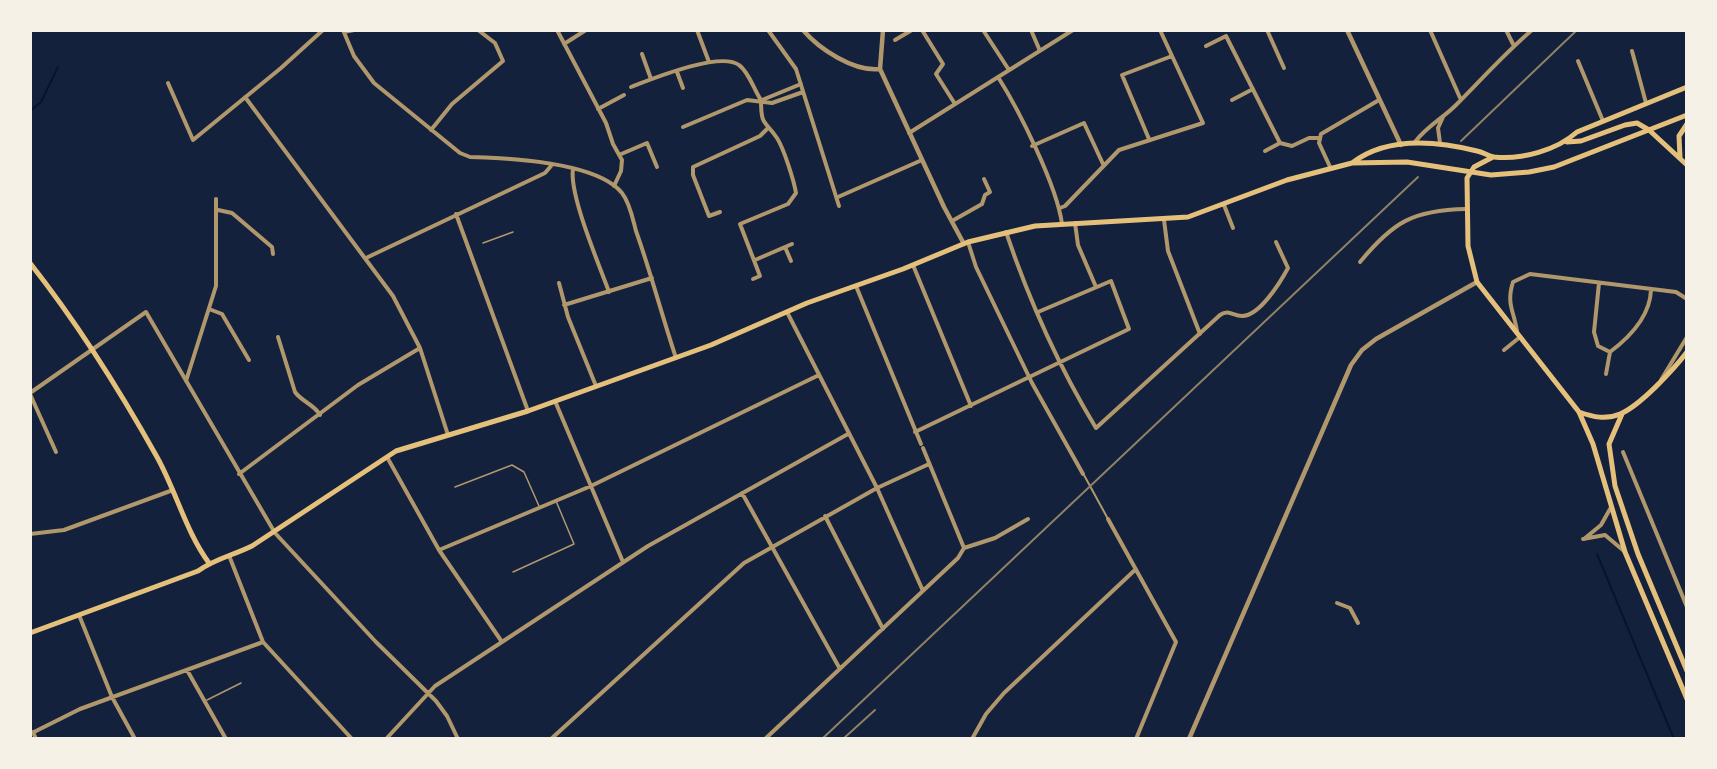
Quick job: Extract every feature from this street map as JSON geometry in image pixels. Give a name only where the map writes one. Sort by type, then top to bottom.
[{"type":"main road","points":[[1566,141],[1577,132],[1687,87]]},
{"type":"main road","points":[[30,633],[198,571],[209,563],[230,558],[275,533],[386,456],[407,447],[528,411],[676,358],[736,336],[855,285],[913,265],[966,243],[1006,232],[1062,224],[1188,217],[1287,180],[1352,163],[1390,161],[1503,175],[1541,170],[1687,115]]},
{"type":"main road","points":[[1352,163],[1360,157],[1415,142],[1441,144],[1493,157],[1523,155],[1566,141],[1581,141],[1632,123],[1649,130],[1687,165]]},
{"type":"main road","points":[[1680,159],[1678,136],[1687,124]]},
{"type":"main road","points":[[1468,172],[1493,157]]},
{"type":"main road","points":[[1468,172],[1466,209],[1468,246],[1477,282],[1579,412],[1593,444],[1624,552],[1687,699]]},
{"type":"main road","points":[[30,262],[94,350],[173,490],[196,543],[209,563]]},
{"type":"main road","points":[[1687,352],[1659,383],[1622,414],[1609,444],[1615,486],[1631,536],[1687,671]]},
{"type":"main road","points":[[1579,412],[1598,418],[1622,414]]},
{"type":"street","points":[[168,83],[193,140],[323,30]]},
{"type":"street","points":[[354,30],[344,31],[354,56],[369,78],[465,155],[538,160],[551,166],[573,169],[614,186],[624,197],[676,358]]},
{"type":"street","points":[[431,130],[452,104],[502,61],[495,43],[478,30]]},
{"type":"street","points":[[557,30],[598,109],[623,165],[614,186]]},
{"type":"street","points":[[564,45],[586,30]]},
{"type":"street","points":[[697,30],[709,62]]},
{"type":"street","points":[[768,30],[796,69],[839,206]]},
{"type":"street","points":[[803,30],[830,54],[868,68],[880,69]]},
{"type":"street","points":[[883,30],[880,69],[909,133],[952,221],[966,243],[996,311],[1029,375],[1108,519],[1135,562],[1136,569],[1176,642],[1136,739]]},
{"type":"street","points":[[895,40],[912,30]]},
{"type":"street","points":[[922,30],[943,64],[936,74],[956,104]]},
{"type":"street","points":[[982,30],[1009,70]]},
{"type":"street","points":[[1031,30],[1040,51]]},
{"type":"street","points":[[909,133],[1073,30]]},
{"type":"street","points":[[1060,208],[1065,206],[1104,164],[1126,146],[1203,123],[1160,30]]},
{"type":"street","points":[[1267,30],[1284,68]]},
{"type":"street","points":[[1347,30],[1401,145]]},
{"type":"street","points":[[1430,30],[1461,100]]},
{"type":"street","points":[[1506,30],[1514,46]]},
{"type":"street","points":[[1415,142],[1428,126],[1446,114],[1532,30]]},
{"type":"street","points":[[1206,46],[1226,36],[1280,143],[1286,147],[1309,138],[1319,138],[1326,130],[1378,100]]},
{"type":"street","points":[[1632,51],[1646,103]]},
{"type":"street","points":[[642,54],[651,79]]},
{"type":"street","points":[[1149,139],[1122,75],[1172,56]]},
{"type":"street","points":[[631,87],[709,62],[728,60],[739,65],[761,100],[761,116],[767,129],[777,138],[796,193],[788,204],[740,224],[760,276],[753,279]]},
{"type":"street","points":[[1578,60],[1604,121]]},
{"type":"street","points":[[677,72],[683,88]]},
{"type":"street","points":[[998,77],[1013,101],[1060,208],[1062,224]]},
{"type":"street","points":[[761,100],[801,84]]},
{"type":"street","points":[[1233,100],[1253,89]]},
{"type":"street","points":[[683,128],[747,100],[772,103],[803,92]]},
{"type":"street","points":[[598,109],[624,95]]},
{"type":"street","points":[[245,97],[393,296],[420,348],[448,435]]},
{"type":"street","points":[[1441,144],[1438,128],[1446,114]]},
{"type":"street","points":[[1032,146],[1084,123],[1104,164]]},
{"type":"street","points":[[720,212],[709,216],[693,175],[693,167],[759,136],[767,129]]},
{"type":"street","points":[[1319,138],[1331,170]]},
{"type":"street","points":[[619,155],[647,143],[657,166]]},
{"type":"street","points":[[1265,151],[1280,143]]},
{"type":"street","points":[[838,197],[922,160]]},
{"type":"street","points":[[366,258],[545,173],[551,166]]},
{"type":"street","points":[[573,169],[572,176],[580,208],[609,292]]},
{"type":"street","points":[[952,221],[982,204],[985,195],[990,192],[984,179]]},
{"type":"street","points":[[186,381],[216,286],[218,210],[216,199]]},
{"type":"street","points":[[1224,204],[1233,228]]},
{"type":"street","points":[[1360,262],[1380,238],[1408,217],[1432,211],[1466,209]]},
{"type":"street","points":[[218,210],[232,213],[272,247],[273,254]]},
{"type":"street","points":[[456,214],[528,411]]},
{"type":"street","points":[[1164,220],[1168,250],[1200,334]]},
{"type":"street","points":[[1075,223],[1078,245],[1096,287]]},
{"type":"street","points":[[1006,232],[1038,312],[1074,392],[1096,428],[1225,312],[1249,314],[1277,291],[1288,268],[1276,242]]},
{"type":"street","points":[[755,260],[792,244]]},
{"type":"street","points":[[785,247],[791,261]]},
{"type":"street","points":[[913,265],[971,406]]},
{"type":"street","points":[[30,276],[37,271]]},
{"type":"street","points":[[1504,350],[1519,335],[1509,302],[1513,282],[1522,276],[1530,274],[1676,292],[1687,299]]},
{"type":"street","points":[[564,305],[652,278]]},
{"type":"street","points":[[915,432],[1026,381],[1029,375],[1130,329],[1111,281],[1038,312]]},
{"type":"street","points":[[1190,739],[1351,364],[1362,350],[1376,339],[1477,282]]},
{"type":"street","points":[[559,283],[564,305],[596,386]]},
{"type":"street","points":[[1599,283],[1594,332],[1598,346],[1610,352]]},
{"type":"street","points":[[855,285],[964,548]]},
{"type":"street","points":[[1606,374],[1610,352],[1624,342],[1641,320],[1649,303],[1651,290]]},
{"type":"street","points":[[209,309],[222,314],[249,360]]},
{"type":"street","points":[[56,452],[30,393],[146,312],[275,533],[427,693],[447,716],[458,739]]},
{"type":"street","points":[[788,312],[877,488],[923,591]]},
{"type":"street","points":[[278,337],[295,392],[299,398],[315,407],[320,415]]},
{"type":"street","points":[[1659,383],[1670,361],[1687,337]]},
{"type":"street","points":[[239,474],[358,386],[420,348]]},
{"type":"street","points":[[439,550],[591,486],[819,375]]},
{"type":"street","points":[[555,401],[623,562]]},
{"type":"street","points":[[386,739],[427,693],[623,562],[848,434]]},
{"type":"street","points":[[1623,452],[1687,607]]},
{"type":"street","points":[[386,456],[439,550],[502,642]]},
{"type":"street","points":[[551,739],[744,563],[877,488],[929,464]]},
{"type":"street","points":[[30,534],[64,530],[173,490]]},
{"type":"street","points":[[742,493],[840,669]]},
{"type":"street","points":[[1610,509],[1601,525],[1583,539],[1607,536],[1624,552]]},
{"type":"street","points":[[825,516],[883,629]]},
{"type":"street","points":[[765,739],[958,558],[964,548],[995,538],[1028,519]]},
{"type":"street","points":[[230,558],[263,642],[352,739]]},
{"type":"street","points":[[972,739],[986,714],[1004,693],[1136,569]]},
{"type":"street","points":[[1337,603],[1350,608],[1358,622]]},
{"type":"street","points":[[79,614],[112,697],[135,739]]},
{"type":"street","points":[[36,739],[31,733],[71,713],[263,642]]},
{"type":"street","points":[[187,670],[226,739]]},
{"type":"lane","points":[[483,243],[513,232]]},
{"type":"lane","points":[[468,248],[475,246]]},
{"type":"lane","points":[[455,487],[512,465],[524,472],[539,507]]},
{"type":"lane","points":[[513,572],[574,544],[556,500]]},
{"type":"lane","points":[[205,701],[241,683]]},
{"type":"waterway","points":[[30,111],[41,102],[58,67]]},
{"type":"waterway","points":[[1597,554],[1674,739]]},
{"type":"railway","points":[[1461,141],[1577,30]]},
{"type":"railway","points":[[822,739],[1418,177]]},
{"type":"railway","points":[[843,739],[875,710]]}]
